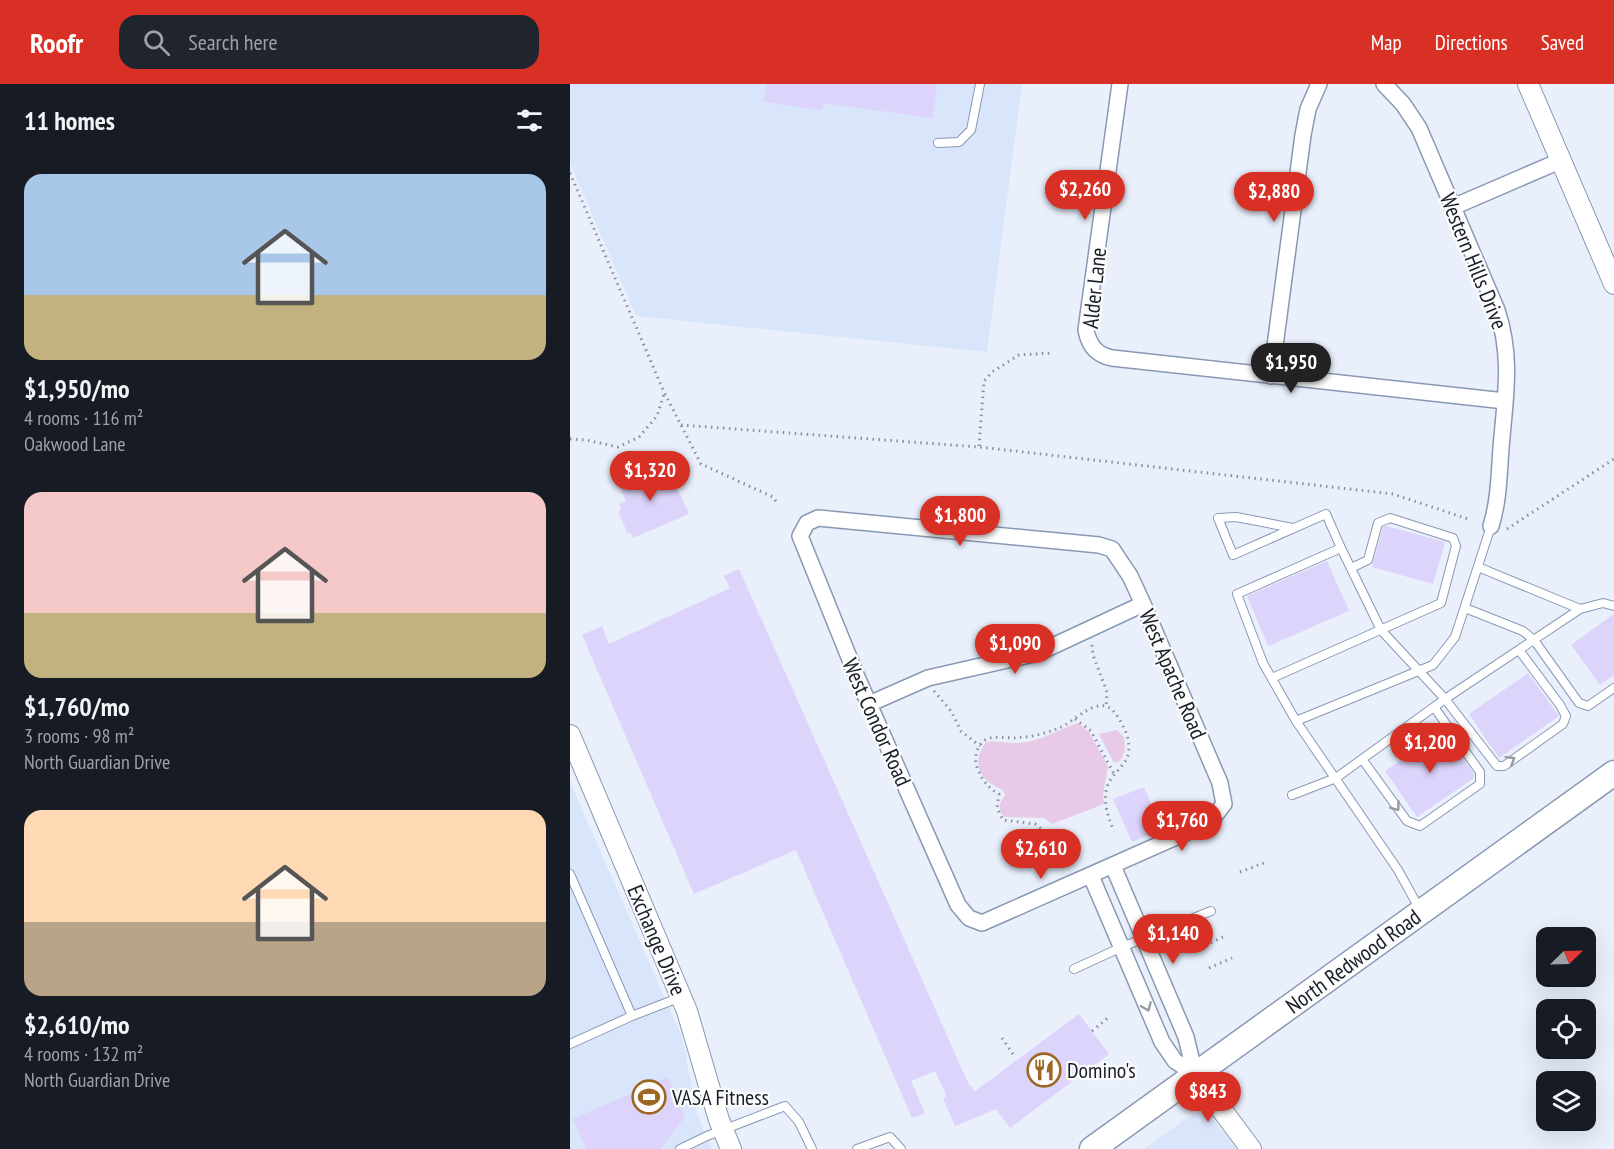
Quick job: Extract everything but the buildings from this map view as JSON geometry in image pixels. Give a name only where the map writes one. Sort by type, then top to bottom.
[{"type":"main road","name":"North Redwood Road","points":[[1092,1149],[1614,772]]},
{"type":"street","name":"Alder Lane","points":[[1120,84],[1087,324],[1088,337],[1093,348],[1105,357],[1271,376]]},
{"type":"street","points":[[1319,84],[1308,109],[1304,128],[1271,376],[1505,401]]},
{"type":"street","name":"Western Hills Drive","points":[[1384,84],[1412,116],[1503,327],[1508,361],[1497,498],[1498,528]]},
{"type":"street","points":[[1528,84],[1614,284]]},
{"type":"street","points":[[1453,207],[1562,160]]},
{"type":"street","name":"West Condor Road","points":[[1091,876],[982,923],[969,918],[958,905],[868,704],[800,536],[807,523],[818,518],[833,518],[1100,545],[1112,549]]},
{"type":"street","name":"West Apache Road","points":[[1112,549],[1130,576],[1143,604],[1220,783],[1224,804],[1210,822],[1113,866]]},
{"type":"street","points":[[868,704],[928,678],[1038,653],[1143,604]]},
{"type":"street","name":"Exchange Drive","points":[[570,735],[681,997],[731,1149]]},
{"type":"street","points":[[1195,1074],[1186,1037],[1113,866],[1091,876],[1162,1042],[1175,1061],[1195,1074],[1251,1149]]},
{"type":"lane","points":[[938,143],[959,142],[971,130],[980,84]]},
{"type":"lane","points":[[1293,528],[1236,517],[1218,518],[1233,555],[1326,514],[1381,630],[1445,699],[1497,766],[1504,766],[1563,724],[1566,716],[1519,650]]},
{"type":"lane","points":[[1272,678],[1441,603],[1456,546],[1453,538],[1390,518],[1378,523],[1368,560],[1351,568]]},
{"type":"lane","points":[[1296,721],[1433,665],[1455,637],[1478,567],[1498,528]]},
{"type":"lane","points":[[1341,548],[1237,594],[1263,663],[1296,721],[1398,870],[1421,912]]},
{"type":"lane","points":[[1478,567],[1580,609]]},
{"type":"lane","points":[[1292,795],[1336,778],[1445,699],[1580,609],[1603,603],[1614,606]]},
{"type":"lane","points":[[1465,608],[1523,631],[1534,640],[1579,703],[1588,706],[1614,688]]},
{"type":"lane","points":[[1362,759],[1407,821],[1420,826],[1480,784],[1480,772],[1434,707]]},
{"type":"lane","points":[[570,874],[632,1016]]},
{"type":"lane","points":[[1074,969],[1211,911]]},
{"type":"lane","points":[[570,1044],[681,997]]},
{"type":"lane","points":[[680,1149],[785,1106],[799,1122],[812,1149]]},
{"type":"lane","points":[[857,1149],[890,1137],[901,1149]]},
{"type":"path","points":[[570,173],[631,308],[664,392],[701,464],[773,497],[778,504]]},
{"type":"path","points":[[979,447],[984,381],[992,372],[1018,356],[1052,353]]},
{"type":"path","points":[[570,439],[618,447],[639,437],[657,416],[664,392]]},
{"type":"path","points":[[681,425],[979,447],[1393,494],[1471,520]]},
{"type":"path","points":[[1498,528],[1614,459]]},
{"type":"path","points":[[1092,640],[1093,655],[1107,692],[1106,706]]},
{"type":"path","points":[[934,691],[951,711],[961,730],[980,746]]},
{"type":"path","points":[[1050,836],[1035,824],[1003,820],[997,808],[999,794],[985,785],[975,762],[980,746],[984,740],[993,737],[1017,738],[1045,734],[1062,727],[1090,708],[1097,706],[1106,706],[1113,711],[1124,729],[1130,748],[1126,759],[1114,774],[1106,790],[1106,812],[1114,831]]},
{"type":"path","points":[[1075,719],[1091,730],[1114,774]]},
{"type":"path","points":[[1240,872],[1264,863]]},
{"type":"path","points":[[1200,948],[1223,937]]},
{"type":"path","points":[[1209,968],[1232,958]]},
{"type":"path","points":[[1092,1031],[1109,1017]]},
{"type":"path","points":[[1002,1038],[1015,1057]]},
{"type":"shaded area","points":[[570,84],[1022,84],[987,352],[636,316],[570,163]]},
{"type":"shaded area","points":[[1078,723],[1089,732],[1108,766],[1103,794],[1104,804],[1052,824],[1044,818],[1004,817],[1000,809],[1005,795],[1003,790],[983,777],[978,764],[981,750],[986,742],[1027,742]]},
{"type":"shaded area","points":[[1117,730],[1124,737],[1125,751],[1120,761],[1114,763],[1099,734]]},
{"type":"shaded area","points":[[570,782],[682,1037],[697,1114],[712,1149],[570,1149]]},
{"type":"shaded area","points":[[1196,1113],[1211,1117],[1236,1149],[1144,1149],[1187,1118]]},
{"type":"place","name":"Domino's","points":[[1044,1070]]},
{"type":"place","name":"VASA Fitness","points":[[649,1097]]}]
